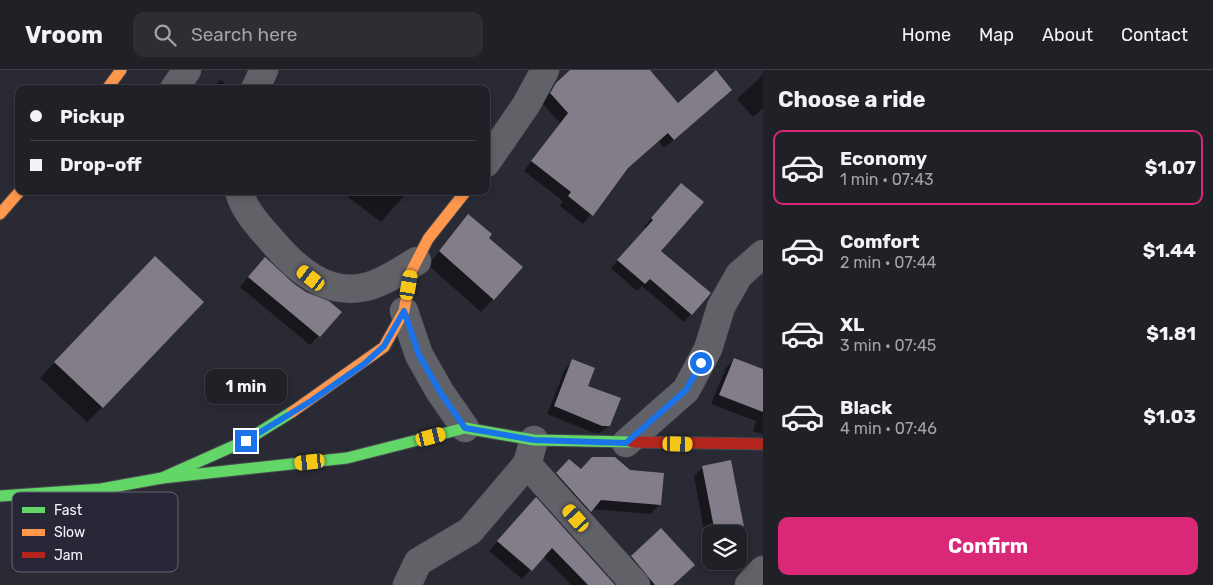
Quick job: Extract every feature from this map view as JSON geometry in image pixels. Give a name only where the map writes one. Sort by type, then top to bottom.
[{"type":"street","points":[[110,85],[121,70]]},
{"type":"street","points":[[177,85],[187,70]]},
{"type":"street","points":[[490,157],[526,105],[545,70]]},
{"type":"street","points":[[0,214],[17,195]]},
{"type":"street","points":[[240,195],[241,200],[259,226],[289,260],[311,278],[340,288],[365,287],[389,278],[417,261]]},
{"type":"street","points":[[162,478],[246,441],[319,396],[384,346],[404,311],[411,272],[428,239],[463,195]]},
{"type":"street","points":[[626,443],[686,390],[708,349],[721,307],[739,275],[763,254]]},
{"type":"street","points":[[404,311],[419,355],[440,392],[465,428]]},
{"type":"street","points":[[58,492],[101,489],[162,478],[347,458],[465,428],[530,452],[626,443],[763,444]]},
{"type":"street","points":[[407,585],[418,562],[470,532],[530,452]]},
{"type":"street","points":[[530,452],[636,585]]},
{"type":"street","points":[[748,585],[763,570]]},
{"type":"building","points":[[570,70],[650,70],[678,103],[716,70],[732,90],[674,140],[668,133],[628,168],[593,216],[568,196],[571,192],[531,161],[568,113],[550,93],[556,83]]},
{"type":"building","points":[[681,183],[704,202],[661,251],[711,293],[692,315],[650,279],[645,284],[617,260],[653,220],[651,218]]},
{"type":"building","points":[[468,214],[492,234],[489,238],[523,267],[494,300],[439,251]]},
{"type":"building","points":[[155,256],[204,302],[103,408],[54,362]]},
{"type":"building","points":[[265,257],[293,283],[306,292],[329,301],[342,312],[320,337],[248,277]]},
{"type":"building","points":[[734,358],[763,369],[763,412],[719,395]]},
{"type":"building","points":[[572,359],[595,368],[588,386],[621,398],[610,426],[602,426],[554,406]]},
{"type":"building","points":[[592,457],[615,457],[630,470],[664,473],[661,505],[601,500],[591,512],[556,473],[569,459],[581,469]]},
{"type":"building","points":[[731,460],[744,525],[713,525],[702,466]]},
{"type":"building","points":[[536,497],[615,585],[588,585],[552,548],[532,571],[497,541]]},
{"type":"building","points":[[661,528],[695,565],[673,585],[655,585],[631,556]]},
{"type":"traffic: fast","points":[[58,492],[101,489],[162,478],[245,441],[292,412]]},
{"type":"traffic: fast","points":[[162,478],[347,458],[465,428],[534,440],[632,442]]},
{"type":"traffic: fast","points":[[0,496],[12,495]]},
{"type":"traffic: slow","points":[[110,85],[121,70]]},
{"type":"traffic: slow","points":[[0,214],[17,195]]},
{"type":"traffic: slow","points":[[292,412],[384,347],[404,311],[411,272],[428,239],[463,195]]},
{"type":"traffic: jam","points":[[632,442],[763,444]]},
{"type":"route","points":[[246,441],[311,401],[364,364],[384,346],[404,311],[419,355],[440,392],[465,428],[534,440],[626,443],[686,390],[701,363]]}]
